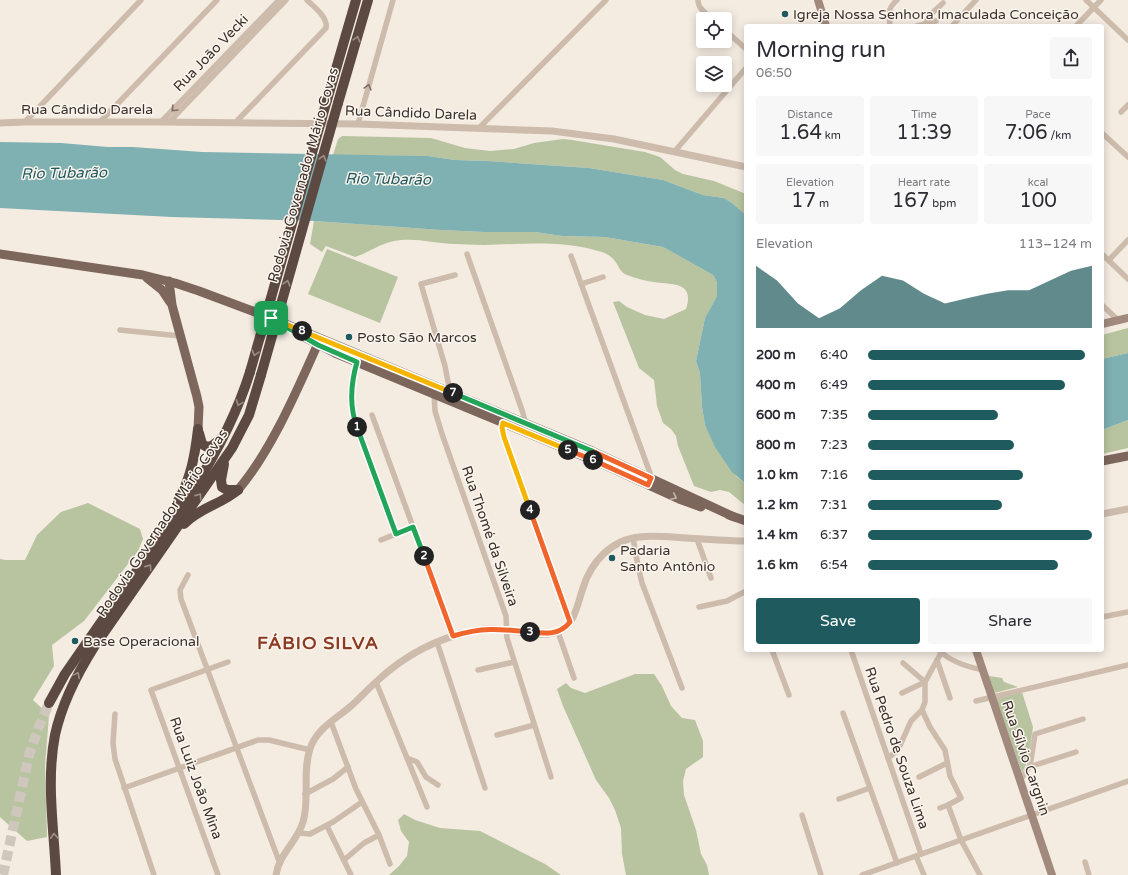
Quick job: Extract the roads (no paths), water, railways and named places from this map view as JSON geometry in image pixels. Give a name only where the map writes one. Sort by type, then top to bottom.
[{"type":"highway","name":"Rodovia Governador Mário Covas","points":[[50,704],[65,674],[201,477],[226,434],[241,400],[356,0]]},
{"type":"highway","name":"Rodovia Governador Mário Covas","points":[[56,875],[51,780],[53,749],[62,711],[72,686],[84,663],[225,458],[244,427],[261,375],[368,0]]},
{"type":"highway","points":[[198,429],[202,444],[207,447],[216,444],[226,434]]},
{"type":"highway","points":[[153,548],[162,527],[184,491],[190,477],[195,455],[198,429]]},
{"type":"highway","points":[[225,458],[221,475],[221,484],[224,489],[238,490]]},
{"type":"highway","points":[[169,539],[188,520],[199,512],[222,502],[238,490]]},
{"type":"main road","points":[[818,0],[825,24]]},
{"type":"main road","points":[[0,254],[143,275],[170,281],[271,318],[319,342],[450,392],[505,419]]},
{"type":"main road","points":[[143,275],[162,290],[172,305]]},
{"type":"main road","points":[[170,281],[172,305],[197,397],[198,429]]},
{"type":"main road","points":[[172,305],[179,284]]},
{"type":"main road","points":[[271,318],[308,340],[319,342],[329,350],[359,358],[434,394],[525,427],[650,482],[685,502],[744,520]]},
{"type":"main road","points":[[1104,324],[1128,318]]},
{"type":"main road","points":[[308,340],[311,350],[310,359]]},
{"type":"main road","points":[[238,490],[259,462],[319,342]]},
{"type":"main road","points":[[310,359],[329,350]]},
{"type":"main road","points":[[434,394],[450,392]]},
{"type":"main road","points":[[1104,461],[1128,456]]},
{"type":"main road","name":"Rua Sílvio Cargnin","points":[[977,652],[1052,875]]},
{"type":"street","points":[[25,122],[142,0]]},
{"type":"street","points":[[100,122],[217,0]]},
{"type":"street","name":"Rua João Vecki","points":[[169,122],[264,19],[278,0]]},
{"type":"street","name":"Rua João Vecki","points":[[161,122],[264,19],[286,0]]},
{"type":"street","points":[[235,123],[324,31],[327,24],[322,14],[307,0]]},
{"type":"street","points":[[358,124],[393,0]]},
{"type":"street","points":[[479,128],[606,0]]},
{"type":"street","points":[[698,0],[698,5],[704,12]]},
{"type":"street","points":[[890,24],[889,10],[891,5],[897,0]]},
{"type":"street","points":[[954,24],[976,0]]},
{"type":"street","points":[[1086,0],[1128,40]]},
{"type":"street","points":[[1078,24],[1101,0]]},
{"type":"street","points":[[926,24],[928,17],[943,3]]},
{"type":"street","points":[[926,24],[936,21]]},
{"type":"street","points":[[732,36],[744,47]]},
{"type":"street","points":[[675,152],[744,70]]},
{"type":"street","points":[[1121,112],[1128,105]]},
{"type":"street","name":"Rua Cândido Darela","points":[[0,123],[169,122],[358,124],[574,133],[614,139],[744,167]]},
{"type":"street","points":[[1104,135],[1128,157]]},
{"type":"street","points":[[1109,260],[1128,240]]},
{"type":"street","points":[[468,254],[525,427]]},
{"type":"street","points":[[570,256],[650,482]]},
{"type":"street","points":[[1104,256],[1128,279]]},
{"type":"street","points":[[450,392],[445,366],[421,284],[455,275]]},
{"type":"street","points":[[581,284],[603,277]]},
{"type":"street","points":[[1104,307],[1118,320]]},
{"type":"street","points":[[120,330],[180,336]]},
{"type":"street","points":[[359,358],[352,384],[353,414],[396,534]]},
{"type":"street","name":"Rua Thomé da Silveira","points":[[434,394],[435,411],[442,434],[506,616],[507,638],[551,777]]},
{"type":"street","points":[[372,415],[453,636]]},
{"type":"street","points":[[505,419],[502,428],[504,437],[570,622]]},
{"type":"street","points":[[1104,514],[1128,509]]},
{"type":"street","points":[[381,540],[413,527]]},
{"type":"street","points":[[276,875],[279,861],[299,833],[304,819],[306,770],[310,750],[316,737],[403,659],[418,650],[437,642],[453,636],[482,629],[542,634],[562,630],[570,622],[586,578],[594,563],[616,545],[633,538],[650,536],[744,541]]},
{"type":"street","points":[[633,538],[642,583],[682,688]]},
{"type":"street","points":[[697,539],[711,578]]},
{"type":"street","points":[[188,575],[180,593],[279,861]]},
{"type":"street","points":[[699,607],[727,601],[744,592]]},
{"type":"street","points":[[1104,617],[1128,612]]},
{"type":"street","points":[[558,632],[574,678]]},
{"type":"street","points":[[437,642],[485,788]]},
{"type":"street","points":[[773,652],[789,695]]},
{"type":"street","name":"Rua Pedro de Souza Lima","points":[[852,652],[888,758],[924,875]]},
{"type":"street","points":[[888,758],[898,750],[912,721],[922,710],[925,702],[925,682],[940,652]]},
{"type":"street","points":[[942,652],[964,666],[983,670]]},
{"type":"street","points":[[937,660],[950,698]]},
{"type":"street","points":[[208,669],[228,662]]},
{"type":"street","points":[[478,670],[514,662]]},
{"type":"street","points":[[903,663],[925,682]]},
{"type":"street","points":[[976,701],[1128,664]]},
{"type":"street","name":"Rua Luiz João Mina","points":[[208,669],[151,690],[218,875]]},
{"type":"street","points":[[376,682],[427,807]]},
{"type":"street","points":[[902,693],[925,682]]},
{"type":"street","points":[[922,710],[930,727],[945,750],[952,782],[961,798],[940,808]]},
{"type":"street","points":[[843,713],[897,863]]},
{"type":"street","points":[[116,714],[113,750],[117,768],[154,875]]},
{"type":"street","points":[[1020,781],[1029,766],[1034,734],[1083,719]]},
{"type":"street","points":[[331,722],[362,802],[379,835],[390,864]]},
{"type":"street","points":[[497,735],[534,725]]},
{"type":"street","points":[[124,788],[264,739],[310,750]]},
{"type":"street","points":[[1029,766],[1076,752]]},
{"type":"street","points":[[407,758],[417,762],[426,777],[438,785]]},
{"type":"street","points":[[920,777],[947,763]]},
{"type":"street","points":[[306,794],[333,779],[348,767]]},
{"type":"street","points":[[862,875],[1128,781]]},
{"type":"street","points":[[839,799],[870,788]]},
{"type":"street","points":[[299,833],[310,834],[327,826],[362,802]]},
{"type":"street","points":[[948,805],[961,840],[980,875]]},
{"type":"street","points":[[802,815],[821,875]]},
{"type":"street","points":[[327,826],[351,875]]},
{"type":"street","points":[[344,860],[364,843],[379,835]]},
{"type":"street","points":[[1085,862],[1089,875]]},
{"type":"water","name":"Rio Tubarão","points":[[0,142],[61,143],[202,152],[428,156],[455,160],[589,168],[663,180],[703,195],[724,198],[744,213],[744,482],[732,472],[715,447],[705,425],[702,407],[700,373],[696,361],[705,318],[717,296],[717,282],[713,275],[663,247],[605,237],[562,236],[535,232],[484,232],[314,221],[172,217],[0,208]]},
{"type":"water","points":[[1128,353],[1128,420],[1104,429],[1104,359]]},
{"type":"tunnel","points":[[3,875],[29,755],[49,703]]},
{"type":"place","name":"Igreja Nossa Senhora Imaculada Conceição","points":[[785,14]]},
{"type":"place","name":"Posto São Marcos","points":[[349,337]]},
{"type":"place","name":"Padaria Santo Antônio","points":[[612,558]]},
{"type":"place","name":"Base Operacional","points":[[75,641]]},
{"type":"district","name":"FÁBIO SILVA","points":[[318,643]]}]
